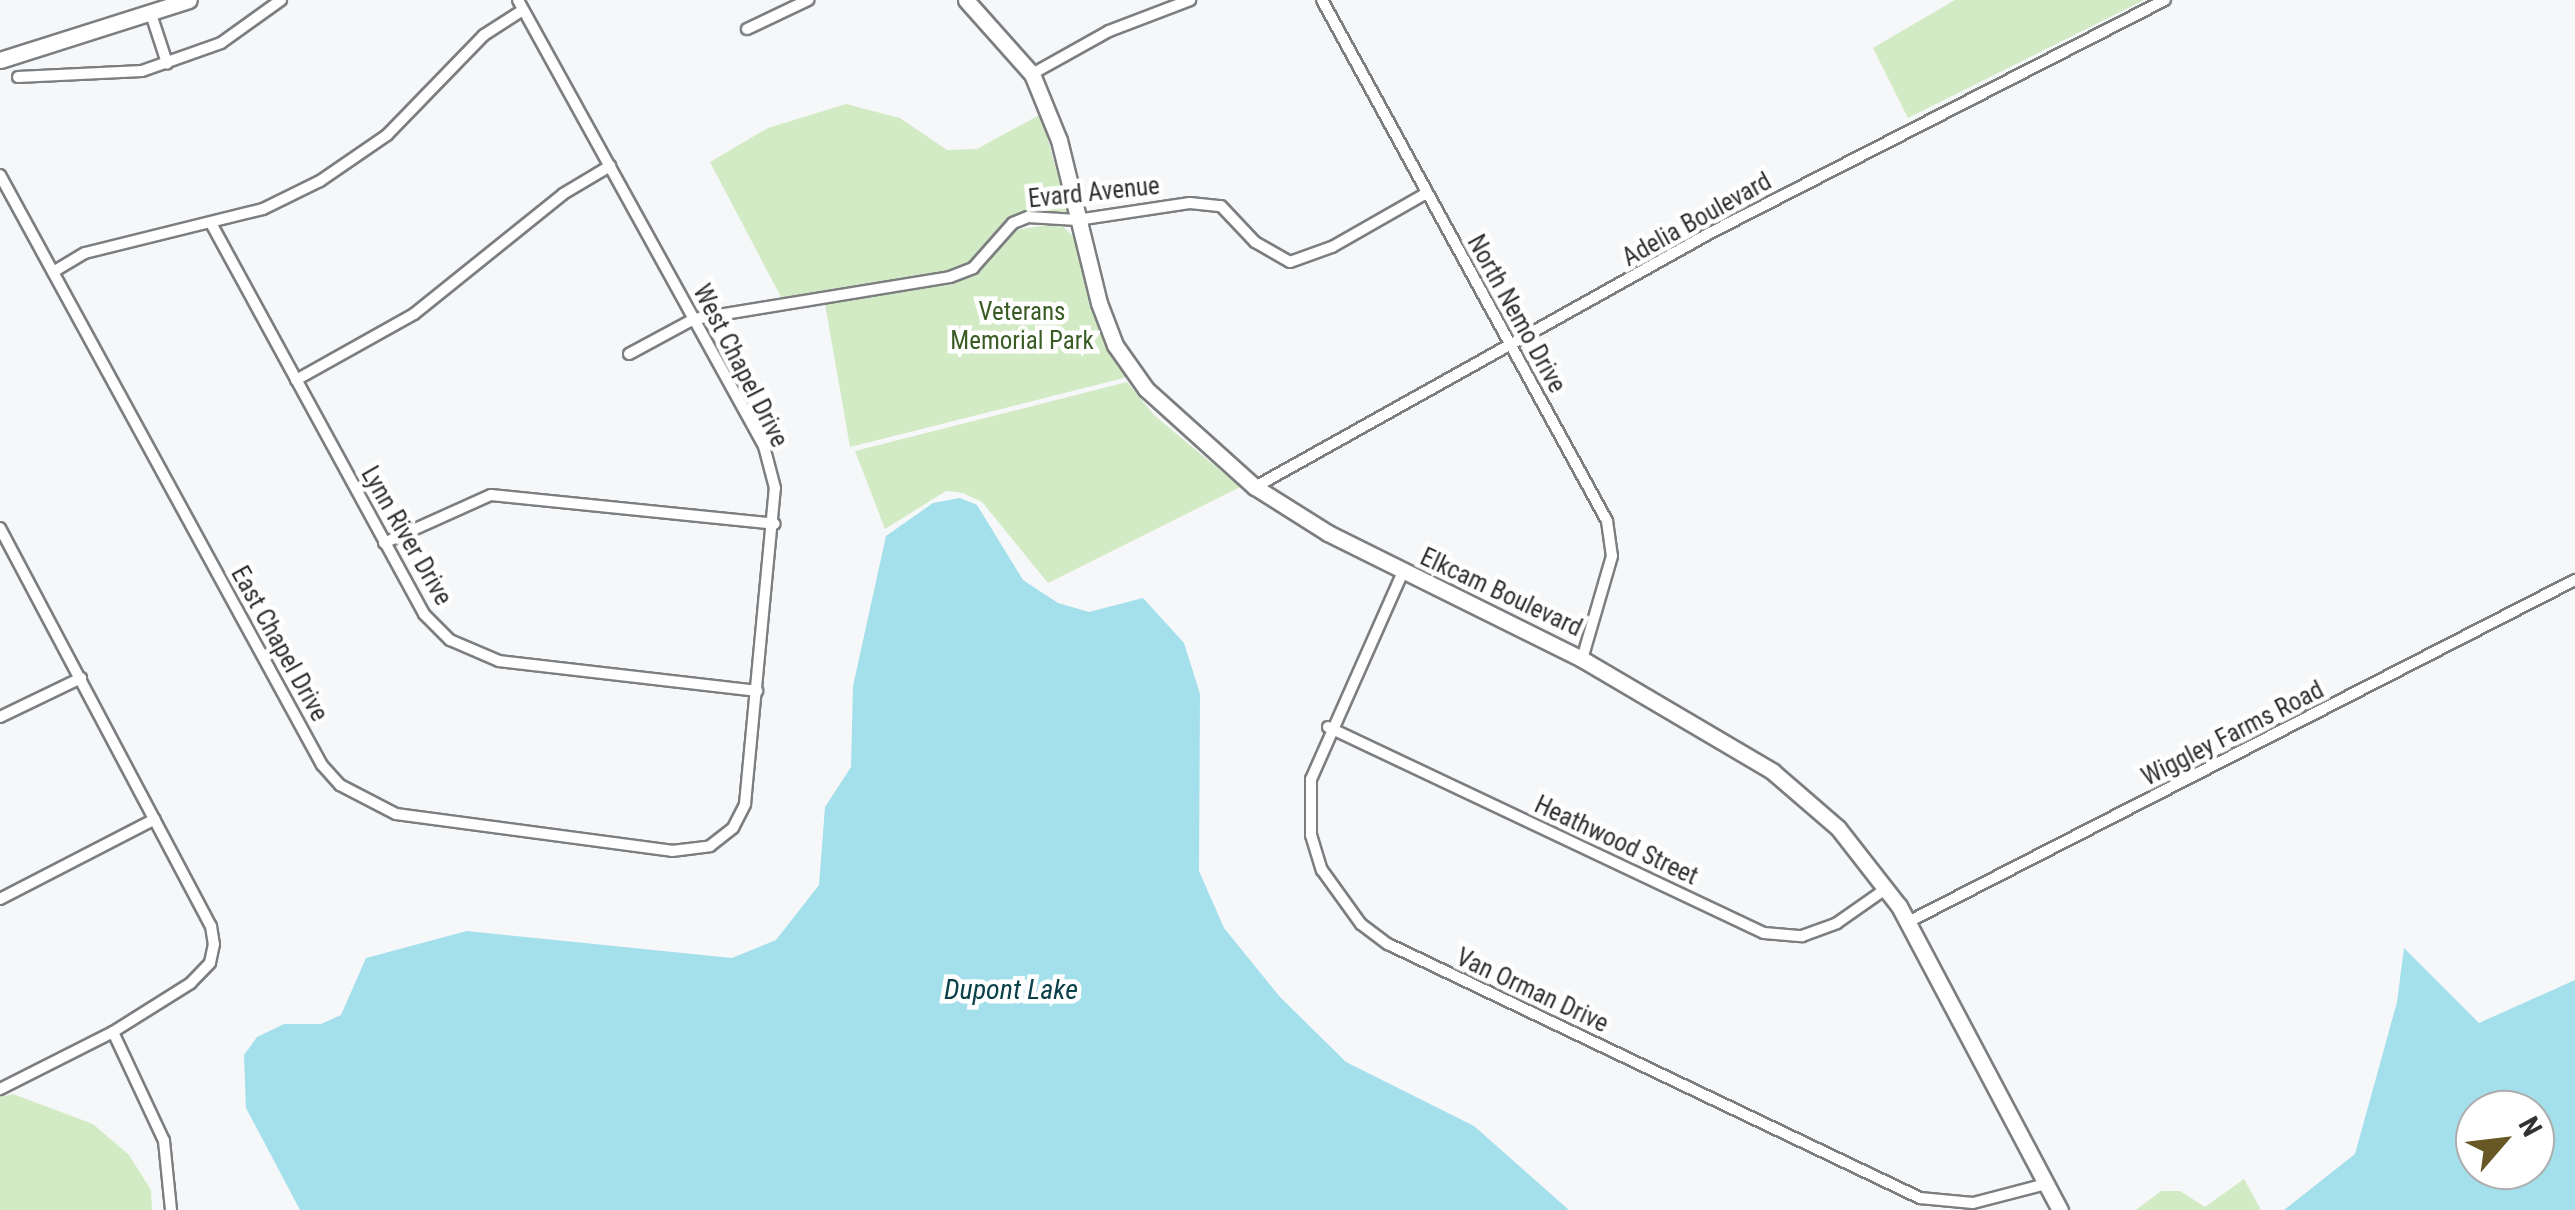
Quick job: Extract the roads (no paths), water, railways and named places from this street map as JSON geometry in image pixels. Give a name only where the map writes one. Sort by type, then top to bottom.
[{"type":"street","points":[[0,60],[189,0]]},
{"type":"street","points":[[18,76],[109,75],[167,63],[221,43],[281,0]]},
{"type":"street","points":[[747,29],[808,0]]},
{"type":"street","name":"Elkcam Boulevard","points":[[966,0],[1032,74],[1058,140],[1077,220],[1115,345],[1182,426],[1255,486],[1402,574],[1582,659],[1772,771],[1838,828],[1887,888],[1908,922],[2060,1210]]},
{"type":"street","points":[[1032,74],[1109,30],[1190,0]]},
{"type":"street","name":"North Nemo Drive","points":[[1322,0],[1607,522],[1612,556],[1582,659]]},
{"type":"street","name":"Adelia Boulevard","points":[[1255,486],[1710,233],[2165,0]]},
{"type":"street","points":[[53,272],[86,253],[212,225],[320,181],[388,135],[484,35],[520,5]]},
{"type":"street","name":"West Chapel Drive","points":[[520,5],[764,446],[775,524],[757,691],[744,804],[720,840]]},
{"type":"street","points":[[151,14],[167,63]]},
{"type":"street","points":[[296,380],[414,314],[563,194],[610,166]]},
{"type":"street","name":"East Chapel Drive","points":[[0,175],[322,765],[340,785],[396,814],[672,850],[693,851],[720,840]]},
{"type":"street","name":"Evard Avenue","points":[[629,354],[694,319],[950,277],[973,268],[1012,222],[1048,216],[1077,220],[1190,203],[1221,206],[1255,242],[1290,262],[1332,247],[1426,194]]},
{"type":"street","name":"Lynn River Drive","points":[[212,225],[424,614],[476,654],[757,691]]},
{"type":"street","points":[[384,543],[491,495],[775,524]]},
{"type":"street","points":[[0,1089],[113,1032],[210,963],[210,926],[1,532]]},
{"type":"street","name":"Van Orman Drive","points":[[1402,574],[1328,727],[1310,779],[1311,835],[1339,900],[1388,944],[1920,1198],[1973,1204],[2046,1184]]},
{"type":"street","name":"Wiggley Farms Road","points":[[1908,922],[2575,580]]},
{"type":"street","points":[[0,717],[81,678]]},
{"type":"street","name":"Heathwood Street","points":[[1328,727],[1764,933],[1802,936],[1837,923],[1887,888]]},
{"type":"street","points":[[0,899],[155,819]]},
{"type":"street","points":[[113,1032],[164,1142],[171,1210]]},
{"type":"water","name":"Dupont Lake","points":[[960,498],[977,505],[1023,580],[1058,603],[1089,612],[1143,598],[1184,643],[1200,694],[1199,871],[1224,928],[1280,997],[1346,1062],[1474,1126],[1569,1210],[300,1210],[246,1108],[244,1055],[257,1037],[284,1024],[321,1024],[341,1015],[366,958],[467,931],[732,958],[776,940],[819,885],[825,807],[851,767],[853,686],[886,536],[933,503]]},
{"type":"water","points":[[2404,948],[2479,1023],[2575,980],[2575,1210],[2284,1210],[2355,1154],[2397,1002]]},
{"type":"park label","name":"Veterans Memorial Park","points":[[1022,328]]}]
